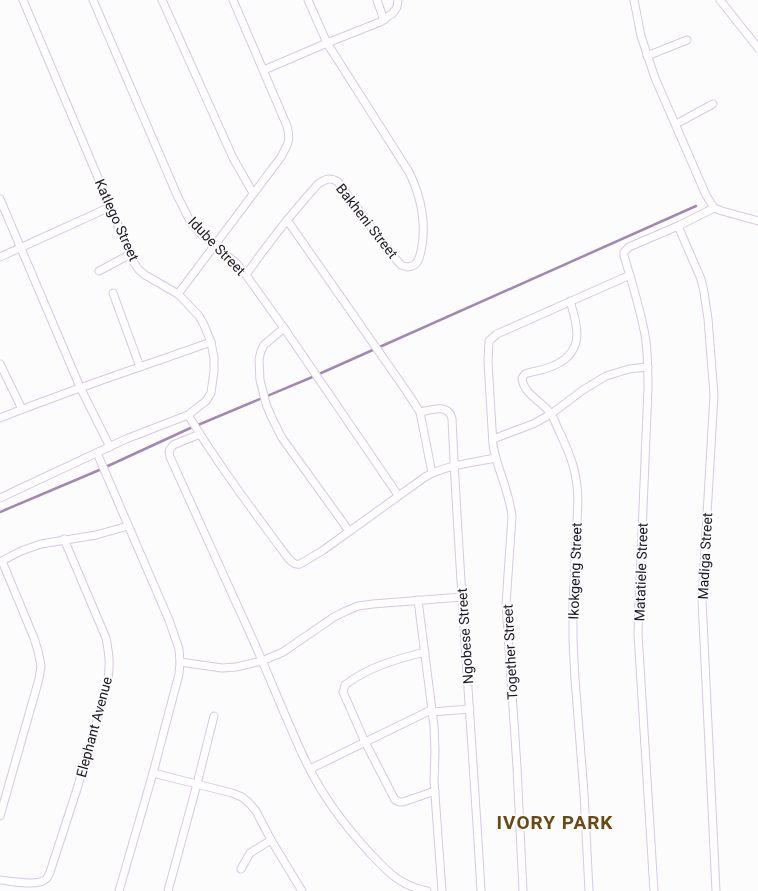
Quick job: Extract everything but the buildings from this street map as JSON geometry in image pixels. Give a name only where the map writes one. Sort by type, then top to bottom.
[{"type":"street","name":"Katlego Street","points":[[0,498],[152,428],[188,415],[206,400],[211,393],[214,365],[211,342],[199,316],[178,294],[139,270],[110,207],[23,0]]},
{"type":"street","name":"Idube Street","points":[[93,0],[191,223],[246,275],[398,495]]},
{"type":"street","points":[[162,0],[233,158],[253,193]]},
{"type":"street","points":[[178,294],[281,158],[288,145],[290,136],[264,70],[233,0]]},
{"type":"street","name":"Bakheni Street","points":[[246,275],[287,220],[318,184],[328,178],[338,182],[401,265],[408,268],[412,267],[420,259],[424,226],[414,182],[327,43],[308,0]]},
{"type":"street","points":[[377,0],[384,20]]},
{"type":"street","points":[[264,70],[384,20],[397,7],[398,0]]},
{"type":"street","points":[[634,0],[647,56],[655,78],[706,195],[714,208],[758,221]]},
{"type":"street","points":[[720,0],[758,48]]},
{"type":"street","points":[[647,56],[687,40]]},
{"type":"street","points":[[676,124],[713,104]]},
{"type":"street","points":[[0,199],[80,387],[110,447]]},
{"type":"street","points":[[0,257],[110,207]]},
{"type":"street","points":[[678,226],[714,208]]},
{"type":"street","points":[[287,220],[420,412],[432,473]]},
{"type":"street","name":"Matatiele Street","points":[[654,891],[638,634],[648,367],[645,335],[624,252],[629,247],[678,226]]},
{"type":"street","name":"Madiga Street","points":[[678,226],[701,279],[704,292],[714,395],[702,600],[716,891]]},
{"type":"street","points":[[99,271],[131,254]]},
{"type":"street","points":[[570,301],[630,275]]},
{"type":"street","points":[[113,293],[140,367]]},
{"type":"street","name":"Ikokgeng Street","points":[[570,301],[577,328],[576,342],[572,350],[556,365],[527,373],[522,378],[525,388],[551,414],[568,452],[577,483],[573,642],[589,891]]},
{"type":"street","name":"Together Street","points":[[523,891],[506,604],[512,508],[495,458],[488,362],[489,341],[497,334],[570,301]]},
{"type":"street","points":[[284,328],[264,345],[258,359],[260,380],[266,404],[282,438],[349,532]]},
{"type":"street","points":[[0,418],[80,387],[211,342]]},
{"type":"street","points":[[0,364],[22,409]]},
{"type":"street","points":[[493,439],[532,424],[551,414],[583,390],[606,376],[628,369],[648,367]]},
{"type":"street","name":"Ngobese Street","points":[[420,412],[444,409],[451,413],[481,891]]},
{"type":"street","points":[[188,415],[244,499],[292,563],[296,564],[300,564],[322,551],[398,495],[432,473],[454,466],[495,458]]},
{"type":"street","points":[[200,434],[173,445],[168,451],[310,770],[360,842],[389,873],[400,881],[428,891]]},
{"type":"street","points":[[97,453],[176,637],[180,662],[176,685],[153,772],[119,891]]},
{"type":"street","points":[[0,816],[34,701],[40,666],[34,638],[1,561],[41,544],[96,535],[128,526]]},
{"type":"street","name":"Elephant Avenue","points":[[0,880],[38,883],[47,878],[107,686],[110,668],[106,638],[64,539]]},
{"type":"street","points":[[180,662],[222,668],[236,667],[262,661],[283,652],[334,617],[358,606],[462,597]]},
{"type":"street","points":[[418,600],[435,738],[434,771],[442,891]]},
{"type":"street","points":[[425,652],[396,660],[363,674],[345,685],[343,692],[365,742],[397,802],[403,802],[435,791]]},
{"type":"street","points":[[310,770],[432,711],[470,709]]},
{"type":"street","points":[[168,891],[214,716]]},
{"type":"street","points":[[153,772],[232,793],[250,803],[302,891]]},
{"type":"street","points":[[241,869],[250,853],[271,840]]},
{"type":"waterway","points":[[0,512],[310,378],[696,206]]},
{"type":"district","name":"IVORY PARK","points":[[555,822]]}]
